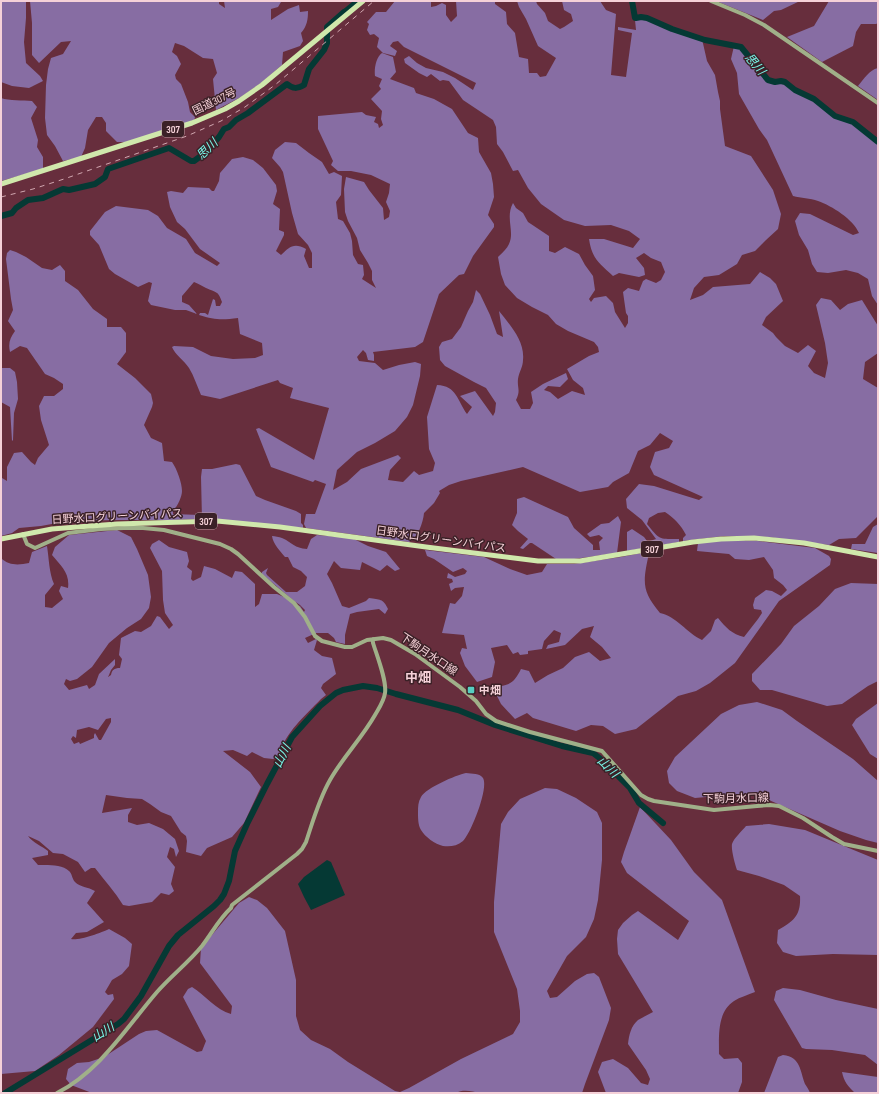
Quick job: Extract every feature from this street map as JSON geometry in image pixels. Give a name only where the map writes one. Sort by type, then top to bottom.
[{"type":"highway","name":"国道307号","points":[[1,184],[192,123],[216,113],[250,95],[363,1]]},
{"type":"highway","name":"日野水口グリーンバイパス","points":[[1,539],[34,532],[77,526],[217,521],[280,527],[538,561],[580,561],[693,542],[754,538],[804,543],[878,557]]},
{"type":"main road","points":[[711,1],[745,15],[764,25],[878,103]]},
{"type":"main road","name":"下駒月水口線","points":[[26,542],[27,544],[36,548],[68,533],[101,529],[143,528],[164,530],[220,544],[238,554],[294,603],[305,617],[315,636],[322,642],[352,647],[367,640],[383,638],[391,640],[415,654],[463,689],[476,701],[486,714],[496,721],[530,732],[602,751],[641,795],[648,799],[714,810],[770,805],[780,806],[803,818],[844,844],[878,851]]},
{"type":"main road","points":[[26,542],[34,532]]},
{"type":"main road","points":[[23,534],[26,542]]},
{"type":"main road","points":[[57,1093],[78,1080],[106,1054],[157,992],[199,949],[232,905],[302,849],[328,784],[374,718],[382,704],[385,690],[373,639]]},
{"type":"shaded area","points":[[1,1],[26,1],[24,42],[26,63],[40,76],[43,81],[29,88],[12,86],[1,82]]},
{"type":"shaded area","points":[[30,1],[219,1],[219,4],[225,8],[224,1],[280,1],[281,2],[278,7],[271,9],[271,20],[288,9],[299,5],[300,12],[308,11],[308,14],[306,25],[301,33],[303,41],[300,46],[283,52],[282,65],[261,83],[241,97],[216,110],[213,79],[217,73],[213,59],[203,58],[184,46],[175,43],[172,52],[177,56],[181,64],[175,75],[176,79],[181,84],[190,112],[195,117],[194,121],[126,142],[117,142],[106,131],[106,123],[102,117],[96,117],[88,130],[85,148],[81,157],[63,161],[47,135],[45,118],[46,85],[51,58],[63,54],[71,41],[61,42],[39,63],[32,55]]},
{"type":"shaded area","points":[[395,1],[431,1],[431,7],[442,3],[446,5],[446,15],[451,22],[457,16],[456,1],[495,1],[495,4],[506,12],[507,24],[515,33],[519,57],[528,59],[529,73],[537,73],[540,77],[546,76],[556,58],[538,46],[517,1],[536,1],[545,13],[548,21],[560,29],[573,21],[571,14],[564,10],[562,1],[600,1],[606,10],[616,14],[611,75],[626,77],[632,33],[618,30],[618,27],[636,30],[635,20],[646,19],[674,31],[702,39],[707,61],[715,75],[720,101],[725,146],[751,156],[773,190],[781,214],[778,229],[755,251],[742,255],[737,264],[719,275],[704,277],[694,288],[690,300],[703,295],[713,287],[750,284],[760,272],[776,284],[783,301],[766,317],[762,325],[773,333],[785,346],[798,353],[808,345],[816,351],[808,366],[814,373],[825,378],[828,363],[816,305],[821,298],[831,300],[840,310],[848,304],[862,300],[878,326],[878,353],[865,362],[863,379],[878,388],[878,516],[856,538],[839,539],[829,545],[768,537],[724,536],[683,541],[683,538],[686,535],[684,531],[677,522],[665,512],[658,513],[649,518],[647,524],[660,538],[679,539],[679,542],[627,551],[627,532],[632,529],[644,537],[647,541],[656,539],[642,520],[627,508],[626,499],[639,484],[654,486],[699,500],[703,497],[654,475],[650,467],[655,452],[669,448],[673,441],[660,433],[650,445],[638,451],[629,473],[613,482],[608,487],[580,492],[523,467],[449,485],[439,491],[440,493],[434,503],[424,513],[421,525],[415,537],[409,542],[306,528],[304,524],[306,514],[315,514],[326,484],[315,480],[313,482],[271,467],[256,429],[259,428],[314,460],[329,408],[290,398],[293,388],[280,383],[278,380],[220,399],[201,395],[189,368],[175,353],[172,347],[193,347],[211,356],[233,359],[255,358],[263,355],[262,343],[240,334],[238,318],[218,319],[199,315],[200,313],[205,313],[208,315],[213,299],[215,300],[216,306],[220,306],[222,302],[216,292],[194,282],[182,296],[182,302],[189,305],[197,314],[186,310],[175,310],[151,305],[148,301],[152,283],[149,282],[138,287],[115,274],[109,269],[99,245],[90,235],[90,231],[105,212],[116,206],[148,210],[158,216],[167,228],[186,239],[195,253],[217,266],[220,263],[200,249],[185,229],[177,222],[170,207],[167,192],[171,191],[183,193],[188,187],[209,188],[214,191],[219,181],[220,173],[232,159],[243,157],[253,160],[263,168],[276,185],[277,191],[273,204],[280,209],[279,230],[284,232],[284,235],[276,251],[281,255],[292,246],[302,247],[306,249],[304,256],[309,268],[312,268],[312,253],[308,245],[298,234],[283,172],[272,158],[275,150],[285,142],[296,143],[322,162],[329,174],[334,172],[342,176],[341,195],[336,202],[338,219],[343,221],[350,233],[353,255],[358,264],[363,265],[364,275],[362,279],[376,288],[372,280],[372,271],[360,250],[357,238],[345,212],[344,189],[346,177],[364,182],[383,208],[384,220],[389,217],[390,211],[386,202],[390,184],[371,175],[351,171],[338,171],[331,165],[333,161],[318,129],[318,116],[362,112],[366,115],[376,117],[374,122],[378,124],[379,128],[383,125],[381,119],[382,111],[371,99],[381,89],[379,86],[382,79],[375,76],[375,70],[377,60],[382,53],[393,57],[396,72],[390,79],[414,88],[416,93],[434,99],[452,109],[468,133],[478,138],[479,152],[491,173],[493,184],[494,197],[488,215],[494,224],[494,227],[473,256],[464,274],[459,275],[439,294],[423,342],[415,347],[373,352],[374,361],[368,360],[366,353],[363,350],[357,357],[359,361],[375,363],[383,370],[415,362],[421,364],[420,376],[413,405],[407,417],[395,431],[357,452],[337,470],[333,490],[347,482],[361,469],[398,455],[401,458],[390,470],[388,480],[403,482],[414,471],[419,475],[433,471],[435,463],[429,449],[427,417],[437,385],[444,386],[453,391],[467,414],[472,407],[460,396],[475,391],[493,416],[496,403],[486,388],[445,366],[440,360],[439,347],[442,342],[452,339],[461,327],[473,302],[476,290],[480,294],[497,334],[503,337],[499,311],[516,334],[522,346],[523,363],[518,379],[519,391],[516,400],[521,409],[530,409],[533,403],[531,392],[543,384],[566,373],[568,379],[560,387],[548,386],[544,390],[550,392],[558,399],[572,391],[585,395],[583,388],[573,380],[567,369],[599,352],[598,347],[594,342],[568,331],[556,324],[548,315],[517,298],[505,285],[501,274],[498,257],[507,248],[511,239],[510,214],[513,203],[516,208],[523,213],[528,222],[549,236],[549,251],[555,253],[565,247],[579,254],[593,276],[595,290],[589,299],[591,302],[594,298],[606,296],[613,303],[615,312],[625,328],[628,323],[628,316],[626,313],[623,292],[628,288],[639,291],[643,281],[646,279],[656,283],[661,280],[665,272],[661,262],[644,253],[636,258],[644,268],[645,275],[639,277],[619,273],[613,276],[594,256],[589,239],[604,239],[633,248],[640,239],[629,231],[611,225],[585,226],[564,220],[541,204],[528,188],[518,170],[513,171],[497,144],[496,127],[493,120],[463,100],[449,81],[440,81],[431,74],[427,77],[405,63],[404,59],[409,56],[426,68],[443,72],[473,90],[476,83],[404,47],[398,41],[393,42],[390,46],[397,51],[395,56],[383,53],[377,47],[379,38],[374,34],[370,35],[367,30],[369,24],[367,22],[376,12],[386,12]]},
{"type":"shaded area","points":[[716,1],[800,1],[781,10],[774,11],[763,20]]},
{"type":"shaded area","points":[[829,1],[878,1],[878,23],[861,24],[856,32],[853,46],[822,62],[787,37],[814,26]]},
{"type":"shaded area","points":[[734,46],[739,47],[765,79],[774,84],[783,83],[799,94],[813,100],[834,116],[849,121],[860,128],[878,144],[878,305],[872,296],[868,279],[858,273],[846,270],[828,273],[817,272],[812,264],[808,250],[799,235],[795,221],[800,213],[810,214],[853,235],[859,233],[847,218],[824,203],[793,196],[767,140],[739,94],[737,73],[731,59]]},
{"type":"shaded area","points":[[878,68],[878,100],[858,86],[869,73]]},
{"type":"shaded area","points":[[1,98],[32,101],[37,107],[31,118],[38,140],[37,147],[43,157],[43,169],[1,181]]},
{"type":"shaded area","points":[[10,250],[26,257],[42,268],[52,270],[60,265],[65,271],[65,281],[78,290],[93,309],[107,319],[107,327],[121,327],[126,333],[126,352],[117,364],[135,378],[151,394],[153,403],[144,425],[151,438],[162,443],[164,461],[172,462],[181,484],[181,496],[173,511],[173,514],[200,515],[200,519],[68,521],[19,528],[12,533],[1,536],[1,474],[2,478],[7,481],[7,467],[14,453],[22,452],[35,465],[38,458],[49,445],[41,420],[39,406],[44,396],[54,396],[63,389],[63,384],[45,374],[27,348],[20,346],[10,352],[10,341],[15,331],[8,321],[13,310],[6,259],[7,253]]},
{"type":"shaded area","points":[[1,368],[10,368],[15,372],[17,382],[18,399],[14,413],[12,441],[10,407],[1,402]]},
{"type":"shaded area","points":[[236,464],[240,465],[256,496],[301,514],[301,523],[303,528],[202,519],[202,469],[212,469]]},
{"type":"shaded area","points":[[524,497],[568,517],[574,528],[593,545],[593,550],[600,550],[599,542],[603,538],[599,535],[590,537],[587,534],[601,524],[609,523],[618,516],[621,522],[617,553],[574,559],[556,559],[532,543],[523,549],[520,548],[528,539],[512,525],[517,513],[517,499]]},
{"type":"shaded area","points":[[878,524],[878,553],[851,549],[852,544],[865,544],[873,527]]},
{"type":"shaded area","points":[[117,530],[131,537],[148,575],[151,597],[149,608],[141,619],[109,643],[92,667],[77,679],[70,681],[66,679],[64,684],[69,690],[87,685],[89,689],[95,685],[99,674],[115,659],[115,665],[108,677],[116,668],[120,668],[122,659],[119,655],[121,638],[135,631],[141,632],[151,626],[157,616],[160,617],[169,629],[173,625],[165,613],[162,571],[150,548],[152,544],[159,540],[169,547],[187,552],[189,561],[187,567],[192,571],[191,579],[193,581],[201,577],[204,566],[215,569],[232,578],[235,571],[242,572],[255,584],[255,607],[259,604],[262,594],[277,594],[300,606],[304,612],[305,610],[262,574],[262,572],[268,568],[266,573],[267,575],[286,592],[297,592],[305,586],[307,577],[301,571],[293,567],[288,557],[285,557],[277,547],[272,536],[282,538],[296,546],[307,549],[311,539],[317,535],[352,538],[368,546],[386,552],[400,569],[395,571],[387,565],[380,571],[362,562],[360,570],[341,568],[334,561],[327,574],[342,606],[349,608],[366,601],[369,598],[383,601],[388,609],[385,614],[379,609],[350,614],[345,635],[345,644],[336,642],[328,633],[316,633],[305,638],[308,643],[316,639],[317,640],[314,650],[322,656],[332,658],[336,674],[323,684],[321,688],[326,695],[302,718],[291,732],[282,747],[279,756],[273,759],[264,758],[252,752],[247,756],[233,750],[223,751],[250,772],[261,787],[244,823],[232,837],[207,848],[201,856],[186,852],[186,836],[181,832],[171,816],[161,812],[142,799],[106,795],[102,813],[132,808],[128,815],[128,822],[137,825],[149,823],[163,829],[175,839],[179,851],[176,857],[174,849],[170,847],[167,857],[175,867],[171,884],[174,891],[169,895],[161,893],[152,902],[129,906],[123,905],[95,868],[91,868],[85,872],[78,862],[63,854],[53,853],[39,841],[28,836],[32,841],[48,851],[48,855],[32,858],[38,865],[54,865],[62,867],[70,872],[77,884],[95,891],[87,903],[104,922],[87,932],[76,933],[71,939],[84,938],[109,929],[125,938],[132,944],[129,966],[122,974],[112,980],[105,992],[108,995],[113,994],[114,999],[93,1027],[59,1055],[35,1071],[1,1074],[1,558],[11,564],[29,563],[32,552],[47,546],[50,570],[54,584],[45,595],[45,607],[52,608],[63,599],[59,591],[61,586],[68,588],[68,578],[62,566],[52,555],[55,547],[69,535]],"holes":[[[111,718],[111,722],[101,740],[99,740],[95,733],[94,738],[80,744],[79,742],[74,744],[71,739],[73,736],[76,738],[77,730],[89,727],[98,730],[106,719]]]},
{"type":"shaded area","points":[[729,540],[758,541],[815,548],[829,556],[831,559],[830,565],[779,601],[735,663],[710,683],[696,691],[678,696],[636,729],[615,734],[603,726],[591,725],[576,731],[533,718],[527,713],[515,719],[501,704],[497,696],[500,686],[513,681],[521,669],[529,671],[535,683],[563,668],[575,657],[589,652],[600,661],[611,658],[602,647],[590,637],[594,626],[582,629],[565,645],[546,649],[548,645],[559,642],[561,633],[554,630],[544,641],[542,649],[528,651],[528,654],[520,655],[518,652],[513,654],[507,645],[491,648],[495,662],[492,677],[477,682],[465,666],[460,653],[462,648],[467,649],[464,635],[442,633],[450,603],[455,604],[462,596],[464,587],[455,588],[451,591],[449,584],[453,582],[452,579],[447,578],[448,573],[455,577],[465,574],[467,571],[463,568],[453,572],[427,556],[425,550],[484,557],[527,575],[542,572],[547,564],[574,564],[647,552],[649,553],[645,585],[649,598],[660,613],[676,621],[702,640],[711,631],[715,620],[718,618],[730,630],[744,637],[762,613],[761,610],[754,609],[753,605],[755,598],[766,590],[772,591],[781,596],[787,590],[774,578],[773,570],[764,557],[749,560],[735,559],[729,554],[697,551],[698,543]]},
{"type":"shaded area","points":[[851,583],[878,584],[878,681],[842,704],[827,706],[772,690],[760,690],[752,681],[752,674],[781,644],[794,626],[819,606],[835,589]]},
{"type":"shaded area","points":[[757,702],[782,710],[853,759],[878,781],[878,843],[840,831],[762,797],[739,794],[695,798],[677,791],[669,783],[667,771],[675,757],[721,714],[739,705]]},
{"type":"shaded area","points":[[878,703],[878,759],[870,754],[852,725],[856,719]]},
{"type":"shaded area","points":[[466,773],[478,774],[483,778],[484,791],[478,810],[463,841],[453,846],[440,845],[428,838],[420,828],[418,817],[419,801],[424,793],[435,786],[455,776]]},
{"type":"shaded area","points":[[545,788],[557,789],[576,798],[597,812],[602,823],[602,860],[598,900],[594,919],[586,937],[567,956],[547,991],[550,998],[557,997],[575,981],[587,974],[594,973],[599,977],[611,1008],[609,1020],[582,1093],[479,1093],[464,1091],[456,1093],[92,1093],[71,1085],[66,1079],[68,1069],[77,1063],[89,1062],[104,1057],[146,1031],[157,1030],[197,1052],[202,1051],[206,1041],[183,997],[188,989],[192,987],[215,1006],[231,1014],[232,1006],[200,963],[201,948],[239,903],[249,897],[257,900],[267,908],[285,931],[296,980],[296,1016],[300,1030],[311,1040],[330,1049],[395,1091],[400,1092],[409,1088],[461,1059],[513,1034],[520,1022],[517,989],[494,932],[494,902],[501,824],[508,812],[520,799]]},
{"type":"shaded area","points":[[640,807],[671,840],[694,872],[722,900],[755,992],[741,997],[728,1006],[724,1011],[720,1025],[719,1054],[724,1059],[738,1058],[742,1063],[742,1082],[738,1093],[606,1093],[598,1072],[602,1062],[613,1059],[628,1068],[641,1083],[648,1085],[650,1079],[646,1070],[628,1044],[631,1031],[636,1022],[653,1012],[618,954],[618,930],[623,923],[638,911],[678,940],[689,921],[627,873],[621,862]]},
{"type":"shaded area","points":[[769,824],[805,830],[878,860],[878,955],[833,954],[796,956],[783,952],[777,943],[778,930],[788,924],[798,913],[800,896],[784,885],[737,870],[732,850],[733,842],[746,826]]},
{"type":"shaded area","points":[[783,988],[800,990],[878,1009],[878,1065],[865,1055],[832,1050],[802,1048],[774,1000],[776,991]]},
{"type":"shaded area","points":[[783,1055],[789,1056],[797,1062],[810,1093],[764,1093],[778,1057]]},
{"type":"shaded area","points":[[842,1072],[878,1077],[878,1093],[855,1093],[847,1084]]},
{"type":"water","points":[[327,860],[331,862],[345,895],[311,910],[298,884],[304,877]]},
{"type":"waterway","name":"思川","points":[[347,10],[358,1]]},
{"type":"waterway","name":"思川","points":[[632,1],[635,18],[647,18],[672,29],[705,40],[741,47],[768,80],[785,82],[795,90],[814,99],[835,116],[853,122],[878,142]]},
{"type":"waterway","name":"思川","points":[[1,216],[12,213],[16,208],[28,200],[43,198],[63,189],[69,190],[95,184],[105,177],[108,169],[169,148],[191,161],[194,161],[205,153],[224,129],[229,127],[236,120],[248,113],[287,84],[295,88],[304,85],[309,69],[324,50],[327,43],[327,27],[344,12]]},
{"type":"waterway","name":"山川","points":[[5,1093],[124,1019],[141,996],[169,946],[178,935],[214,906],[224,894],[229,881],[235,851],[247,824],[292,737],[320,706],[336,693],[343,690],[363,686],[377,688],[458,710],[495,725],[562,746],[593,753],[630,788],[639,803],[663,823]]},
{"type":"railway","points":[[1,197],[64,179],[187,136],[221,121],[245,107],[275,85],[374,1]]},
{"type":"place","name":"中畑","points":[[471,690]]},
{"type":"district","name":"中畑","points":[[418,677]]}]
